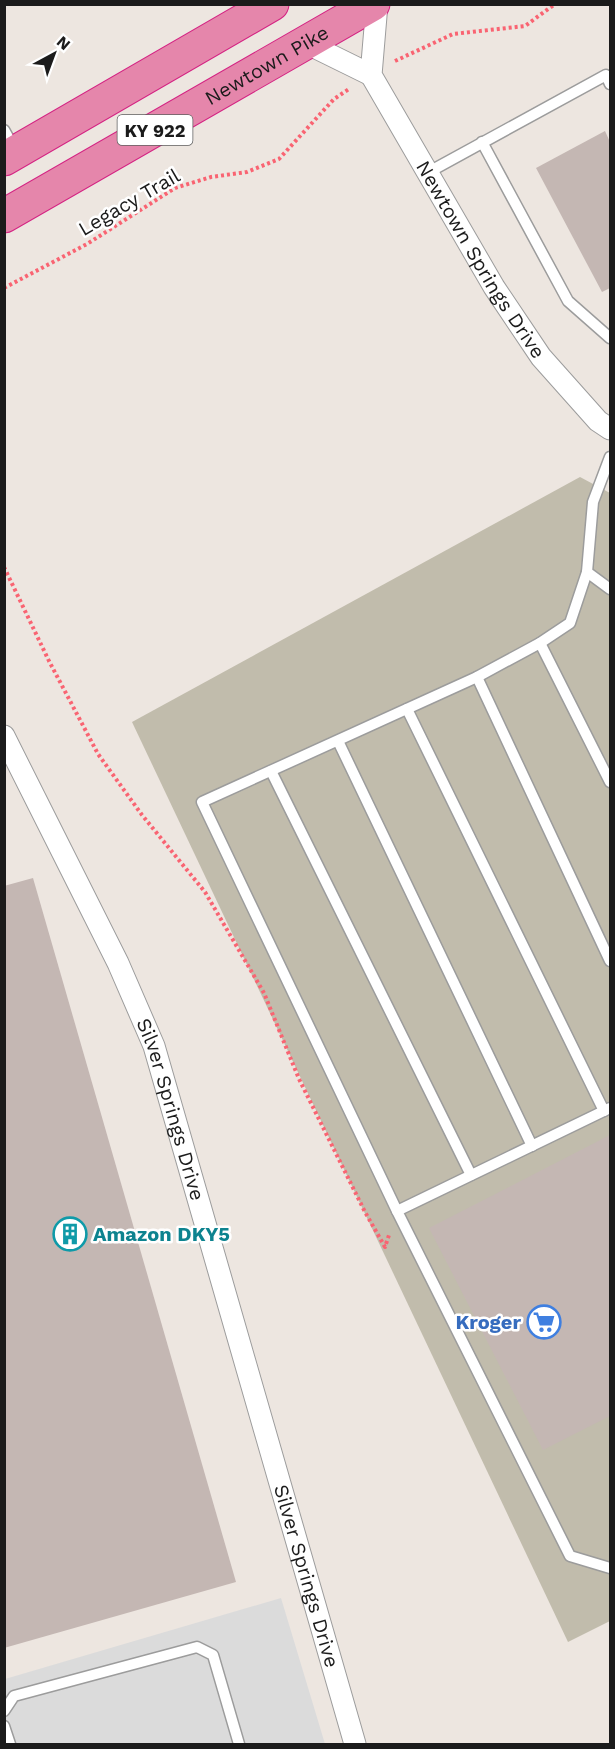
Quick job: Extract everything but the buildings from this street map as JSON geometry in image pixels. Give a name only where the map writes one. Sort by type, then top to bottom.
[{"type":"highway","name":"KY 922","points":[[8,147],[272,4]]},
{"type":"highway","name":"Newtown Pike","points":[[4,216],[375,4]]},
{"type":"highway","points":[[4,186],[14,171],[8,147]]},
{"type":"street","points":[[306,44],[371,75],[375,4]]},
{"type":"street","name":"Newtown Springs Drive","points":[[371,75],[494,287],[541,357],[598,421],[610,429]]},
{"type":"street","name":"Silver Springs Drive","points":[[4,736],[118,963],[154,1046],[193,1175],[354,1744]]},
{"type":"lane","points":[[427,173],[606,75],[610,84]]},
{"type":"lane","points":[[482,142],[568,301],[610,338]]},
{"type":"lane","points":[[610,457],[593,502],[586,572],[570,623],[540,643],[477,677],[202,802],[397,1211],[570,1556],[610,1568]]},
{"type":"lane","points":[[586,572],[610,589]]},
{"type":"lane","points":[[540,643],[610,782]]},
{"type":"lane","points":[[477,677],[610,961]]},
{"type":"lane","points":[[397,1211],[607,1110],[407,709]]},
{"type":"lane","points":[[338,741],[532,1146]]},
{"type":"lane","points":[[271,771],[471,1175]]},
{"type":"lane","points":[[4,1712],[14,1696],[197,1647],[213,1655],[239,1744]]},
{"type":"lane","points":[[4,1725],[10,1744]]},
{"type":"path","points":[[391,63],[453,33],[525,26],[555,4]]},
{"type":"path","name":"Legacy Trail","points":[[4,288],[87,244],[175,188],[211,177],[247,172],[279,159],[334,99],[352,87]]},
{"type":"path","points":[[4,567],[49,661],[98,754],[142,815],[205,892],[264,993],[299,1079],[365,1212],[385,1247],[397,1211]]},
{"type":"shaded area","name":"Kroger","points":[[580,477],[610,493],[610,1621],[568,1642],[132,722]]},
{"type":"shaded area","points":[[281,1598],[325,1744],[5,1744],[5,1679]]},
{"type":"place","name":"Amazon DKY5","points":[[70,1234]]},
{"type":"place","name":"Kroger","points":[[544,1322]]}]
